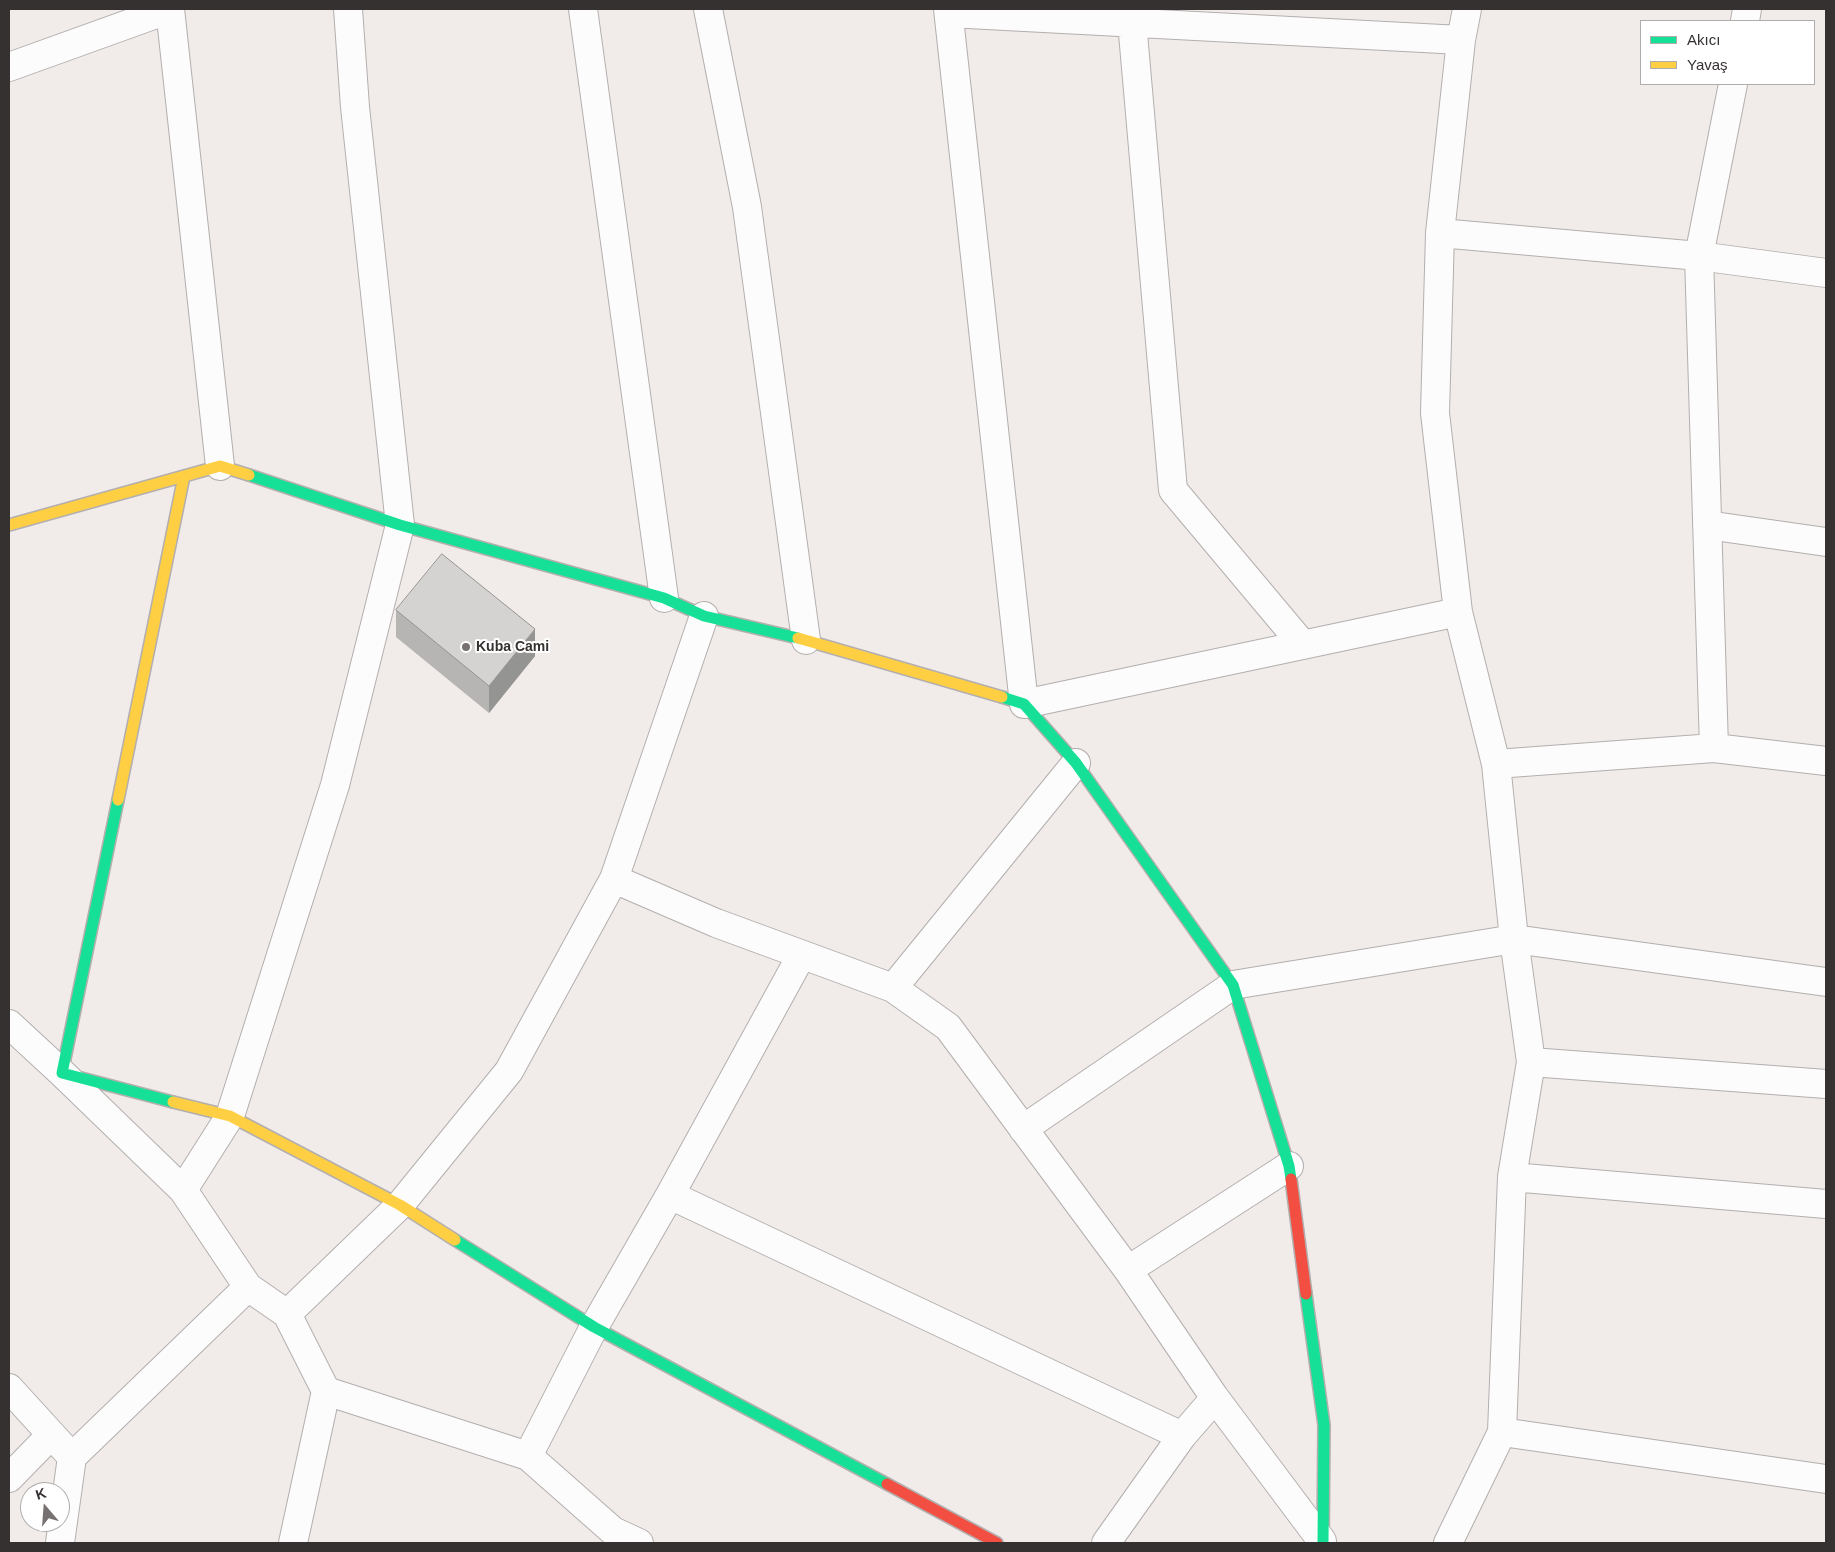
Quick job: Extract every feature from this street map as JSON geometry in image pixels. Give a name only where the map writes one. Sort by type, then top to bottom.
[{"type":"street","points":[[9,67],[170,9],[220,466]]},
{"type":"street","points":[[183,1190],[230,1116],[335,785],[400,525],[355,107],[348,9]]},
{"type":"street","points":[[584,9],[664,598]]},
{"type":"street","points":[[708,9],[747,207],[806,640]]},
{"type":"street","points":[[1448,1543],[1502,1432],[1512,1177],[1531,1062],[1514,939],[1496,764],[1458,612],[1435,413],[1440,232],[1461,40],[1468,9]]},
{"type":"street","points":[[1323,1542],[1324,1425],[1288,1166],[1233,985],[1076,763],[1024,704],[948,11],[1461,40]]},
{"type":"street","points":[[1132,22],[1173,490],[1303,645]]},
{"type":"street","points":[[1714,748],[1699,256],[1733,85]]},
{"type":"street","points":[[1440,232],[1699,256],[1826,273]]},
{"type":"street","points":[[9,525],[220,466],[400,525],[664,598],[704,616],[806,640],[1024,704],[1458,612]]},
{"type":"street","points":[[62,1073],[184,476]]},
{"type":"street","points":[[1707,526],[1826,542]]},
{"type":"street","points":[[286,1314],[400,1205],[509,1071],[614,879],[704,616]]},
{"type":"street","points":[[1496,764],[1714,748],[1826,761]]},
{"type":"street","points":[[893,988],[1076,763]]},
{"type":"street","points":[[614,879],[716,923],[801,956],[893,988],[948,1027],[1128,1270],[1215,1398],[1323,1542]]},
{"type":"street","points":[[1024,1129],[1233,985],[1514,939],[1826,982]]},
{"type":"street","points":[[528,1456],[594,1327],[670,1195],[801,956]]},
{"type":"street","points":[[9,1024],[183,1190],[248,1288],[286,1314],[326,1391],[293,1543]]},
{"type":"street","points":[[1531,1062],[1826,1084]]},
{"type":"street","points":[[62,1073],[230,1116],[400,1205],[594,1327],[997,1543]]},
{"type":"street","points":[[1128,1270],[1288,1166]]},
{"type":"street","points":[[1512,1177],[1826,1204]]},
{"type":"street","points":[[670,1195],[1182,1436]]},
{"type":"street","points":[[60,1543],[72,1457],[248,1288]]},
{"type":"street","points":[[9,1388],[72,1457]]},
{"type":"street","points":[[326,1391],[528,1456],[611,1537],[639,1543]]},
{"type":"street","points":[[1106,1543],[1182,1436],[1215,1398]]},
{"type":"street","points":[[1502,1432],[1826,1478]]},
{"type":"street","points":[[9,1478],[52,1435]]},
{"type":"building","name":"Kuba Cami","points":[[442,554],[535,629],[489,686],[396,610]]},
{"type":"traffic: fast","points":[[249,475],[400,525],[664,598],[704,616],[798,638]]},
{"type":"traffic: fast","points":[[1002,697],[1024,704],[1076,763],[1233,985],[1289,1166],[1291,1179]]},
{"type":"traffic: fast","points":[[118,800],[62,1073],[173,1102]]},
{"type":"traffic: fast","points":[[455,1240],[594,1327],[887,1484]]},
{"type":"traffic: fast","points":[[1306,1294],[1324,1425],[1323,1543]]},
{"type":"traffic: slow","points":[[9,525],[220,466],[249,475]]},
{"type":"traffic: slow","points":[[118,800],[184,476]]},
{"type":"traffic: slow","points":[[798,638],[1002,697]]},
{"type":"traffic: slow","points":[[173,1102],[230,1116],[400,1205],[455,1240]]},
{"type":"traffic: jam","points":[[1291,1179],[1306,1294]]},
{"type":"traffic: jam","points":[[887,1484],[997,1543]]},
{"type":"place","name":"Kuba Cami","points":[[466,647]]}]
